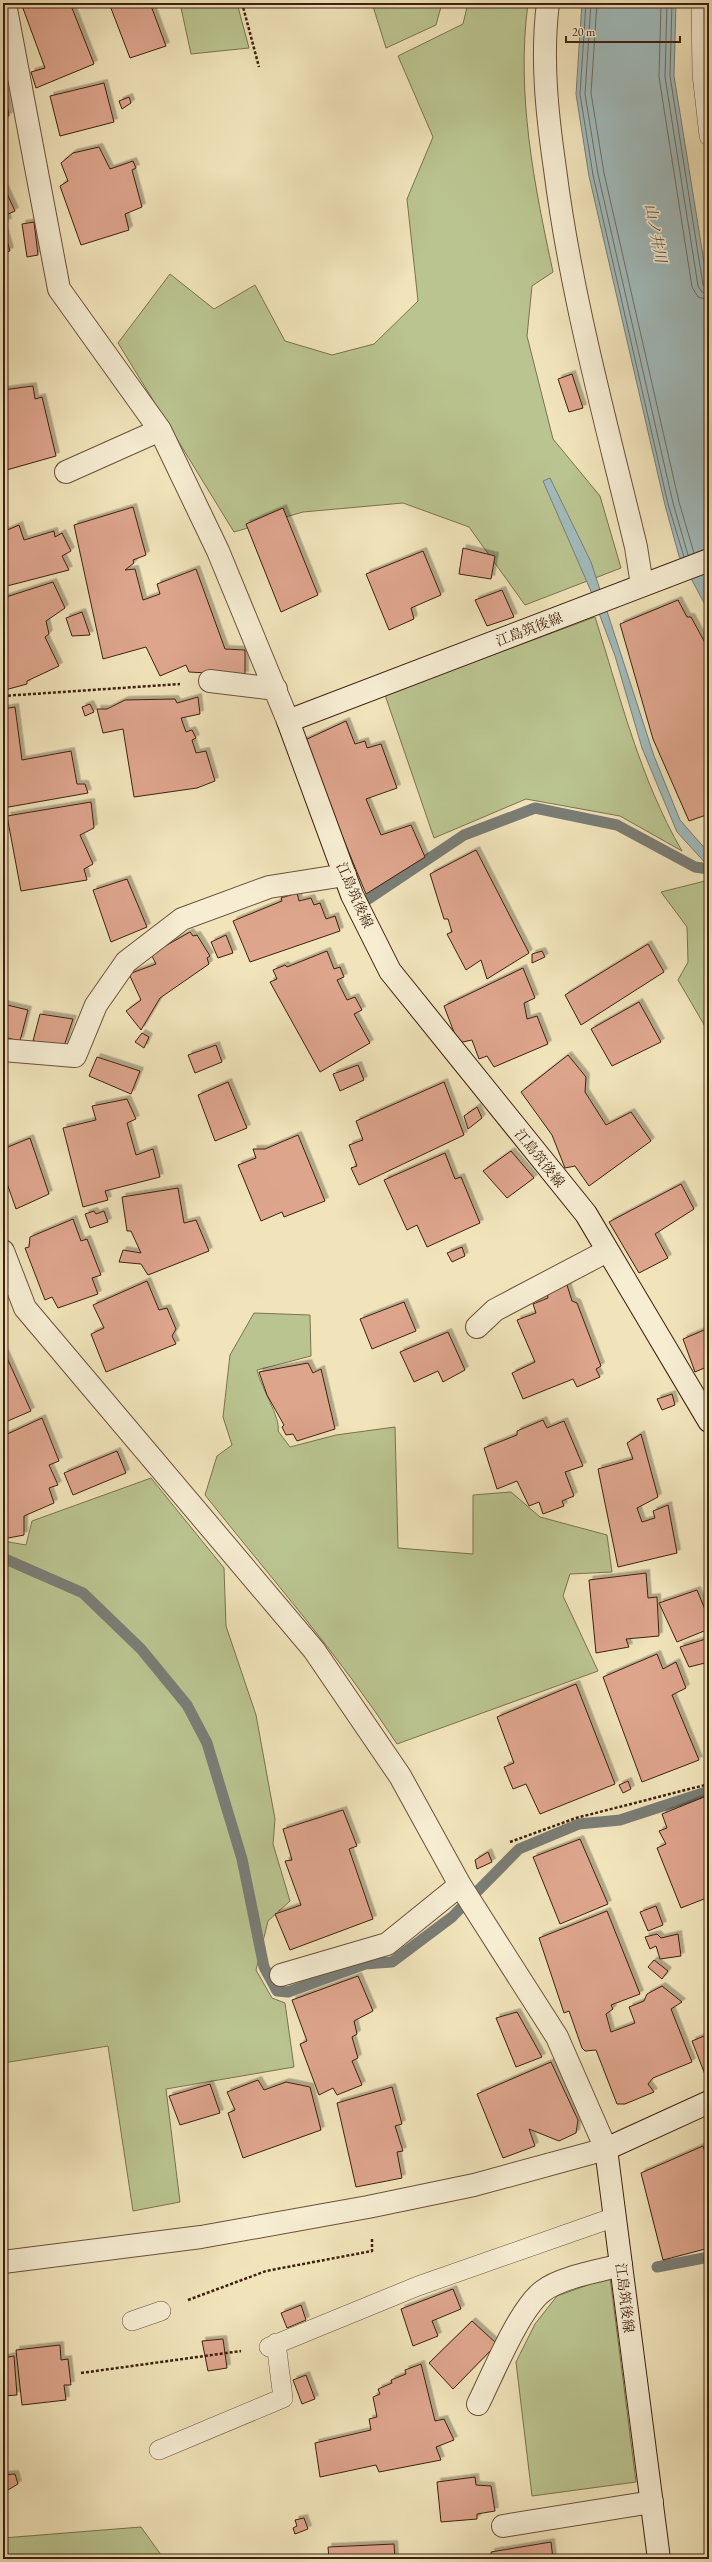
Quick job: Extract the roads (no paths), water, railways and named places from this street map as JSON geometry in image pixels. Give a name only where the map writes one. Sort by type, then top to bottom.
[{"type":"street","points":[[548,3],[544,32],[547,109],[564,237],[636,547],[650,582]]},
{"type":"street","points":[[3,5],[6,9],[59,289],[160,430],[218,551],[288,720]]},
{"type":"street","points":[[66,472],[160,430]]},
{"type":"street","name":"江島筑後線","points":[[709,560],[288,720],[352,895],[390,971],[586,1214],[709,1421]]},
{"type":"street","points":[[210,681],[276,689]]},
{"type":"street","points":[[3,1050],[74,1056],[96,1005],[126,962],[182,919],[269,887],[345,875]]},
{"type":"street","name":"江島筑後線","points":[[3,1251],[25,1308],[314,1650],[400,1776],[460,1885],[557,2037],[606,2149],[659,2559]]},
{"type":"street","points":[[477,1328],[495,1310],[607,1251]]},
{"type":"street","points":[[281,1975],[388,1944],[460,1885]]},
{"type":"street","points":[[3,2262],[201,2237],[368,2207],[474,2185],[606,2149],[709,2102]]},
{"type":"street","points":[[478,2404],[528,2304],[544,2290],[570,2279],[621,2265]]},
{"type":"street","points":[[503,2526],[652,2502]]},
{"type":"lane","points":[[701,3],[702,74],[709,136]]},
{"type":"lane","points":[[159,2450],[283,2398],[273,2345],[418,2286],[615,2217]]},
{"type":"lane","points":[[132,2321],[161,2311]]},
{"type":"water","name":"山ノ井川","points":[[582,3],[676,3],[674,76],[709,293],[709,612],[679,556],[665,505],[589,176],[576,94]]},
{"type":"water","points":[[550,478],[591,562],[654,756],[680,820],[709,853],[709,867],[677,832],[642,748],[615,656],[590,589],[543,481]]},
{"type":"waterway","points":[[364,902],[464,835],[535,808],[617,825],[695,867],[709,869]]},
{"type":"waterway","points":[[3,1558],[83,1593],[141,1649],[187,1705],[207,1743],[242,1859],[264,1967],[277,1991],[288,1992],[365,1964],[392,1962],[452,1917],[519,1849],[579,1824],[620,1820],[709,1791]]},
{"type":"waterway","points":[[657,2267],[709,2257]]}]
